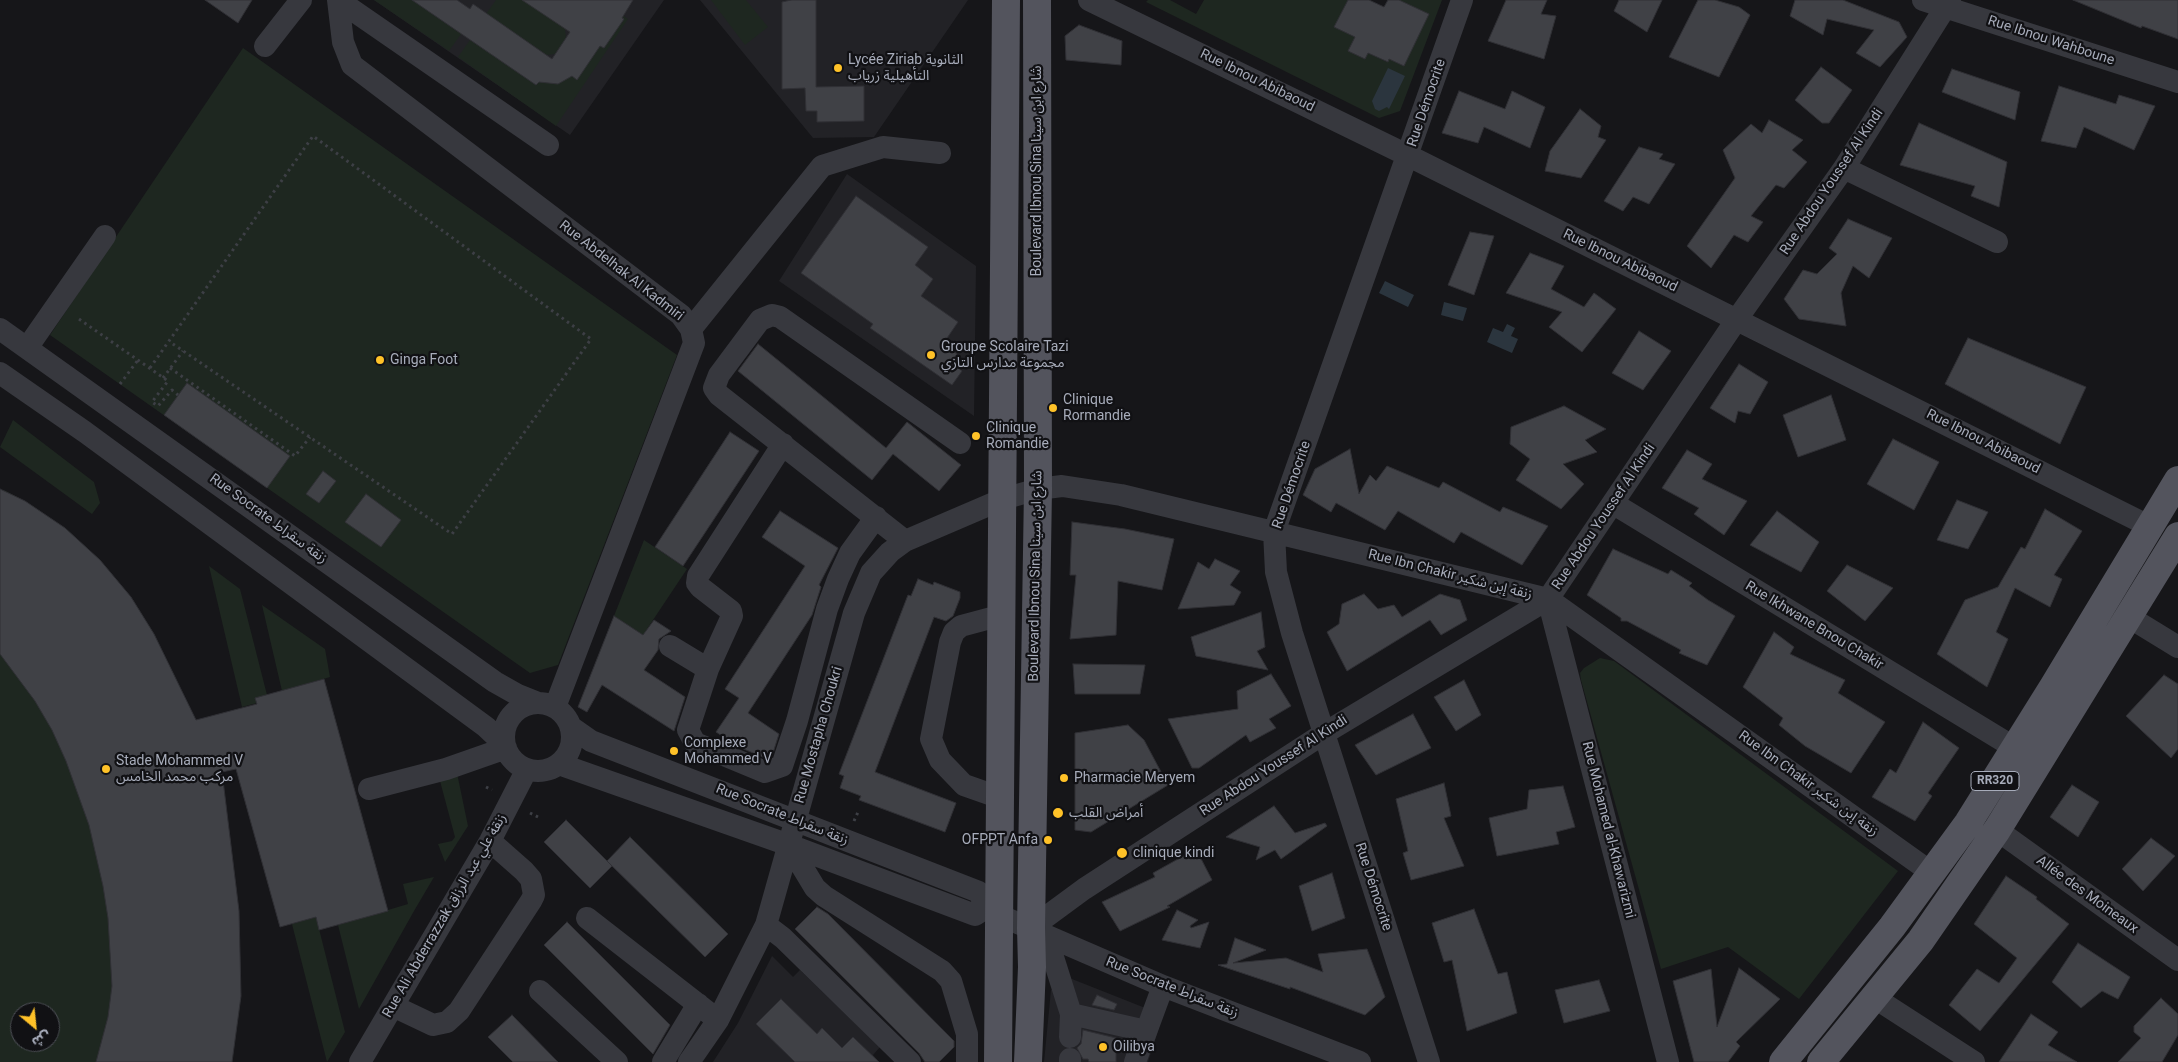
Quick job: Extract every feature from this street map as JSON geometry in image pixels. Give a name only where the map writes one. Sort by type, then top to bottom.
[{"type":"main road","points":[[998,1062],[993,911],[1001,798],[1006,0]]},
{"type":"main road","name":"Boulevard Ibnou Sina شارع ابن سينا","points":[[1028,1062],[1032,968],[1039,932],[1037,0]]},
{"type":"main road","name":"RR320","points":[[1783,1062],[1847,984],[1932,873],[1973,815],[2178,480]]},
{"type":"main road","name":"RR320","points":[[1821,1062],[1875,998],[1920,940],[1997,830],[2178,536]]},
{"type":"street","points":[[265,46],[301,0]]},
{"type":"street","points":[[338,0],[548,145]]},
{"type":"street","name":"Rue Abdelhak Al Kadmiri","points":[[338,0],[343,42],[352,65],[682,315],[691,329],[694,343],[547,705]]},
{"type":"street","name":"Rue Ibnou Abibaoud","points":[[1089,0],[1409,156],[2149,526]]},
{"type":"street","name":"Rue Démocrite","points":[[1429,1062],[1323,734],[1282,598],[1276,572],[1274,532],[1409,156],[1462,0]]},
{"type":"street","name":"Rue Ibnou Wahboune","points":[[1923,0],[1948,4],[2178,82]]},
{"type":"street","name":"Rue Abdou Youssef Al Kindi","points":[[1039,932],[1084,889],[1323,734],[1548,599],[1737,320],[1844,168],[1948,4]]},
{"type":"street","points":[[691,329],[822,166],[883,147],[940,153]]},
{"type":"street","points":[[1844,168],[1997,242]]},
{"type":"street","points":[[27,348],[105,236]]},
{"type":"street","points":[[905,541],[719,395],[714,388],[718,375],[760,320],[772,316],[780,317],[960,443]]},
{"type":"street","name":"Rue Socrate زنقة سقراط","points":[[0,329],[496,682],[518,695],[547,705]]},
{"type":"street","points":[[0,373],[186,506],[486,727],[506,746],[513,760],[527,769],[543,771],[559,764],[566,757],[571,746],[571,726],[564,714],[547,705],[527,705],[513,714],[505,729],[506,746]]},
{"type":"street","points":[[783,444],[698,576],[700,587],[730,611],[732,616],[708,669],[688,730],[690,737],[695,743],[765,772],[782,766],[797,721],[827,609],[838,579],[850,553],[876,517]]},
{"type":"street","points":[[186,506],[208,476]]},
{"type":"street","name":"Rue Ibn Chakir زنقة إبن شكير","points":[[1003,499],[1038,489],[1062,486],[1121,495],[1548,599],[1932,873]]},
{"type":"street","name":"Rue Mostapha Choukri","points":[[689,1062],[718,1020],[766,925],[859,599],[871,573],[890,552],[905,541],[1003,499]]},
{"type":"street","name":"Rue Ikhwane Bnou Chakir","points":[[1614,504],[2015,748]]},
{"type":"street","name":"Rue Mohamed al-Khawarizmi","points":[[1548,599],[1668,1062]]},
{"type":"street","points":[[1001,798],[964,785],[940,760],[931,740],[950,642],[954,632],[961,626],[1002,615]]},
{"type":"street","points":[[2129,617],[2178,647]]},
{"type":"street","points":[[670,646],[708,669]]},
{"type":"street","name":"Rue Socrate زنقة سقراط","points":[[571,726],[590,741],[979,892],[993,911],[1162,986],[1360,1062]]},
{"type":"street","points":[[369,789],[446,769],[506,746]]},
{"type":"street","name":"Rue Socrate زنقة سقراط","points":[[559,764],[789,845],[975,915],[993,911]]},
{"type":"street","name":"Rue Ali Abderrazzak زنقة علي عبد الرزاق","points":[[360,1062],[490,841],[527,769]]},
{"type":"street","name":"Allée des Moineaux","points":[[1997,830],[2178,960]]},
{"type":"street","points":[[393,1006],[433,1026],[447,1022],[459,1011],[531,901],[534,895],[530,879],[524,871],[490,841]]},
{"type":"street","points":[[789,845],[815,888],[824,896],[942,971],[951,981],[968,1034],[967,1062]]},
{"type":"street","points":[[587,918],[718,1020]]},
{"type":"street","points":[[766,925],[783,938],[910,1062]]},
{"type":"street","points":[[1039,932],[1071,1014],[1070,1037]]},
{"type":"street","points":[[1135,1062],[1162,986]]},
{"type":"street","points":[[540,991],[617,1062]]},
{"type":"street","points":[[1875,998],[1974,1062]]},
{"type":"street","points":[[663,1062],[698,1004]]},
{"type":"street","points":[[1071,1014],[1146,1031]]},
{"type":"path","points":[[150,368],[313,136],[591,339],[452,534],[170,342]]},
{"type":"path","points":[[79,319],[168,381],[152,402],[158,406],[172,390],[178,395]]},
{"type":"path","points":[[163,378],[183,351]]},
{"type":"path","points":[[120,384],[138,360]]},
{"type":"path","points":[[170,368],[295,456],[310,437]]},
{"type":"path","points":[[486,786],[492,790]]},
{"type":"path","points":[[852,824],[858,812]]},
{"type":"path","points":[[530,813],[538,817]]},
{"type":"shaded area","points":[[374,0],[664,0],[570,135]]},
{"type":"shaded area","points":[[374,0],[417,0],[418,4],[461,34],[449,51]]},
{"type":"shaded area","points":[[496,0],[523,0],[565,29],[566,38],[555,54],[547,55],[486,14]]},
{"type":"shaded area","points":[[596,0],[601,0],[628,19],[556,126],[458,57],[470,40],[536,85],[539,80],[558,84],[570,75],[577,79],[600,46],[604,48],[624,19]]},
{"type":"shaded area","name":"Lycée Ziriab الثانوية التأهيلية زرياب","points":[[700,0],[968,0],[874,137],[813,138]]},
{"type":"shaded area","points":[[711,0],[746,0],[768,27],[745,45]]},
{"type":"shaded area","points":[[1148,0],[1170,0],[1196,14],[1204,0],[1348,0],[1335,27],[1355,37],[1349,51],[1365,59],[1368,53],[1387,62],[1389,59],[1389,0],[1442,0],[1400,111],[1379,118],[1146,2]]},
{"type":"shaded area","name":"Ginga Foot","points":[[243,48],[677,355],[558,665],[530,673],[50,335]]},
{"type":"shaded area","points":[[1388,68],[1405,76],[1389,109],[1387,107],[1379,111],[1375,109],[1372,101]]},
{"type":"shaded area","name":"Groupe Scolaire Tazi مجموعة مدارس التازي","points":[[847,174],[976,266],[974,416],[779,281]]},
{"type":"shaded area","points":[[1385,281],[1414,295],[1408,307],[1379,293]]},
{"type":"shaded area","points":[[1444,302],[1467,308],[1463,321],[1441,315]]},
{"type":"shaded area","points":[[1507,324],[1515,328],[1511,336],[1518,339],[1512,353],[1487,342],[1493,328],[1503,332]]},
{"type":"shaded area","points":[[13,420],[94,482],[100,503],[92,514],[0,447]]},
{"type":"shaded area","name":"Stade Mohammed V مركب محمد الخامس","points":[[4,490],[25,501],[65,528],[100,560],[131,597],[154,634],[191,710],[205,750],[241,996],[232,1062],[0,1062],[0,496]]},
{"type":"shaded area","points":[[644,540],[687,569],[643,635],[614,616]]},
{"type":"shaded area","points":[[209,566],[240,589],[267,695],[256,698],[257,703],[242,707]]},
{"type":"shaded area","points":[[262,605],[325,649],[330,677],[282,691]]},
{"type":"shaded area","points":[[1600,658],[1614,661],[1898,871],[1799,999],[1728,947],[1661,969],[1581,680],[1580,673],[1584,668]]},
{"type":"shaded area","points":[[457,773],[468,826],[445,862],[438,844],[452,841],[455,837],[440,781]]},
{"type":"shaded area","points":[[434,877],[359,1009],[338,925],[408,904],[403,884]]},
{"type":"shaded area","points":[[316,917],[345,1032],[327,1062],[292,924]]},
{"type":"shaded area","points":[[772,956],[793,977],[800,970],[880,1047],[873,1055],[879,1062],[713,1062],[738,1023]]},
{"type":"shaded area","points":[[1072,979],[1163,1015],[1148,1062],[1044,1062],[1051,990]]},
{"type":"building","points":[[205,0],[252,0],[238,23]]},
{"type":"building","points":[[412,0],[457,0],[470,9],[473,4],[552,59],[570,32],[522,0],[633,0],[622,18],[624,19],[604,48],[600,46],[577,80],[572,76],[558,84],[539,82],[536,85]]},
{"type":"building","points":[[816,0],[816,87],[864,86],[864,121],[817,122],[817,111],[806,111],[805,88],[782,89],[782,2]]},
{"type":"building","points":[[1348,0],[1369,0],[1384,7],[1388,0],[1399,0],[1429,14],[1404,66],[1389,59],[1388,62],[1368,53],[1365,59],[1348,51],[1355,37],[1334,27]]},
{"type":"building","points":[[1506,0],[1547,0],[1541,14],[1556,16],[1544,59],[1488,41]]},
{"type":"building","points":[[1619,0],[1662,0],[1647,32],[1614,11]]},
{"type":"building","points":[[1698,0],[1715,0],[1739,7],[1750,15],[1719,77],[1669,57]]},
{"type":"building","points":[[1795,0],[1843,0],[1899,22],[1907,37],[1880,67],[1856,53],[1874,30],[1827,19],[1823,35],[1790,16]]},
{"type":"building","points":[[2073,0],[2178,0],[2178,39],[2142,26],[2141,28]]},
{"type":"building","points":[[1079,25],[1122,41],[1121,65],[1066,60],[1065,36]]},
{"type":"building","points":[[1821,67],[1852,90],[1829,123],[1822,123],[1795,100]]},
{"type":"building","points":[[1952,69],[2020,92],[2015,120],[1942,92]]},
{"type":"building","points":[[2059,86],[2116,104],[2119,95],[2155,106],[2134,150],[2084,127],[2076,148],[2041,141]]},
{"type":"building","points":[[1459,91],[1505,109],[1512,91],[1545,107],[1530,148],[1484,127],[1478,143],[1442,133]]},
{"type":"building","points":[[1580,109],[1601,126],[1598,137],[1606,140],[1581,178],[1545,171],[1550,151]]},
{"type":"building","points":[[1769,120],[1803,140],[1792,150],[1807,162],[1784,188],[1776,185],[1751,216],[1763,222],[1748,242],[1734,235],[1711,268],[1687,246],[1735,178],[1723,150],[1751,124],[1762,133]]},
{"type":"building","points":[[1919,123],[2007,162],[1999,207],[1971,196],[1975,186],[1900,165]]},
{"type":"building","points":[[1639,147],[1663,154],[1659,159],[1675,164],[1649,204],[1633,197],[1623,211],[1604,201]]},
{"type":"building","points":[[856,196],[928,247],[915,265],[933,279],[921,296],[958,322],[943,344],[957,354],[951,362],[962,371],[952,385],[870,328],[873,324],[801,273]]},
{"type":"building","points":[[1848,219],[1892,238],[1869,278],[1853,266],[1841,293],[1846,326],[1799,319],[1784,299],[1803,270],[1817,274],[1837,254],[1829,248]]},
{"type":"building","points":[[1470,232],[1494,236],[1474,295],[1448,285]]},
{"type":"building","points":[[1530,253],[1564,266],[1551,289],[1584,307],[1594,293],[1616,309],[1582,352],[1549,327],[1562,312],[1506,293]]},
{"type":"building","points":[[1639,331],[1671,351],[1643,390],[1612,373]]},
{"type":"building","points":[[1968,338],[2086,387],[2060,444],[1945,384]]},
{"type":"building","points":[[758,344],[886,448],[907,422],[961,465],[939,491],[893,454],[872,480],[738,371]]},
{"type":"building","points":[[1739,364],[1768,382],[1750,414],[1738,411],[1735,423],[1710,408]]},
{"type":"building","points":[[187,383],[290,456],[267,488],[164,415]]},
{"type":"building","points":[[1831,395],[1846,440],[1798,457],[1783,415]]},
{"type":"building","points":[[1564,406],[1606,429],[1585,440],[1597,452],[1563,464],[1584,484],[1561,509],[1516,480],[1530,459],[1510,444],[1511,427]]},
{"type":"building","points":[[730,432],[759,451],[683,566],[655,547]]},
{"type":"building","points":[[1893,439],[1939,462],[1914,510],[1867,484]]},
{"type":"building","points":[[1350,449],[1359,494],[1370,475],[1376,481],[1387,466],[1439,488],[1443,482],[1500,512],[1503,507],[1548,526],[1522,565],[1461,532],[1454,543],[1398,511],[1385,530],[1336,503],[1331,512],[1303,495],[1315,469]]},
{"type":"building","points":[[1687,450],[1712,464],[1702,479],[1747,501],[1724,535],[1694,514],[1699,508],[1662,488]]},
{"type":"building","points":[[323,471],[336,481],[319,503],[306,494]]},
{"type":"building","name":"Stade Mohammed V مركب محمد الخامس","points":[[0,489],[25,501],[65,528],[100,560],[131,597],[154,634],[196,720],[257,704],[255,698],[324,679],[388,911],[319,930],[316,917],[280,927],[236,769],[222,772],[239,911],[241,996],[232,1062],[96,1062],[108,1017],[112,986],[108,918],[103,886],[89,825],[66,761],[52,730],[35,701],[0,654]]},
{"type":"building","points":[[366,494],[401,520],[381,547],[345,522]]},
{"type":"building","points":[[1957,500],[1988,512],[1968,549],[1937,540]]},
{"type":"building","points":[[2045,509],[2082,531],[2054,575],[2062,579],[2050,607],[2015,588],[1996,632],[2008,639],[1987,687],[1937,654],[1965,600],[1998,587],[2021,547],[2025,549]]},
{"type":"building","points":[[780,511],[838,548],[819,585],[821,587],[812,615],[748,713],[779,734],[772,756],[765,758],[739,747],[716,732],[739,698],[725,689],[805,566],[762,537]]},
{"type":"building","points":[[1777,511],[1819,542],[1801,572],[1750,545]]},
{"type":"building","points":[[1072,522],[1125,529],[1174,539],[1162,590],[1118,581],[1116,635],[1070,639],[1076,575],[1070,575]]},
{"type":"building","points":[[1613,549],[1668,574],[1671,570],[1692,583],[1689,586],[1708,600],[1735,616],[1707,665],[1679,653],[1681,650],[1627,621],[1621,621],[1621,618],[1587,595]]},
{"type":"building","points":[[1215,559],[1240,571],[1230,585],[1241,592],[1234,605],[1178,609],[1198,562],[1209,569]]},
{"type":"building","points":[[1847,565],[1893,588],[1865,621],[1827,591]]},
{"type":"building","points":[[918,579],[933,585],[934,582],[960,592],[960,598],[953,616],[946,621],[934,617],[875,772],[956,803],[945,832],[859,800],[861,796],[840,788],[844,776],[839,774],[908,595],[911,596]]},
{"type":"building","points":[[1364,594],[1378,609],[1394,605],[1402,617],[1440,594],[1460,600],[1467,620],[1441,635],[1430,620],[1347,671],[1327,632],[1339,624],[1342,604]]},
{"type":"building","points":[[1261,612],[1265,647],[1257,651],[1268,670],[1196,656],[1191,637]]},
{"type":"building","points":[[614,616],[643,635],[654,620],[671,631],[659,639],[658,650],[644,670],[685,697],[674,731],[602,685],[587,712],[578,707]]},
{"type":"building","points":[[1774,632],[1794,647],[1790,654],[1845,680],[1838,693],[1885,722],[1851,773],[1805,746],[1779,725],[1783,718],[1743,687]]},
{"type":"building","points":[[1073,664],[1145,665],[1140,694],[1075,694]]},
{"type":"building","points":[[1271,674],[1291,706],[1269,719],[1276,728],[1250,742],[1246,735],[1199,768],[1192,768],[1168,719],[1238,709],[1237,691]]},
{"type":"building","points":[[2164,675],[2178,684],[2178,749],[2171,758],[2126,716]]},
{"type":"building","points":[[1464,680],[1481,715],[1456,731],[1434,697]]},
{"type":"building","points":[[1413,714],[1431,748],[1376,775],[1355,745]]},
{"type":"building","points":[[1923,722],[1959,748],[1928,793],[1932,796],[1915,821],[1872,797],[1890,769],[1896,773]]},
{"type":"building","points":[[1128,725],[1144,740],[1168,785],[1091,832],[1075,830],[1075,733]]},
{"type":"building","points":[[1444,783],[1451,816],[1444,818],[1464,866],[1411,880],[1403,853],[1408,851],[1396,799]]},
{"type":"building","points":[[2072,785],[2099,802],[2078,837],[2050,817]]},
{"type":"building","points":[[1563,786],[1575,827],[1556,832],[1559,844],[1497,856],[1489,818],[1527,809],[1529,790]]},
{"type":"building","points":[[1274,806],[1295,833],[1325,823],[1327,826],[1281,859],[1275,850],[1256,860],[1260,847],[1226,837]]},
{"type":"building","points":[[566,820],[612,866],[590,888],[544,842]]},
{"type":"building","points":[[630,837],[728,934],[705,957],[607,861]]},
{"type":"building","points":[[2151,838],[2175,856],[2143,891],[2122,869]]},
{"type":"building","points":[[1196,849],[1212,880],[1167,906],[1170,907],[1120,931],[1102,902],[1155,877],[1153,873]]},
{"type":"building","points":[[1332,873],[1345,918],[1312,931],[1299,886]]},
{"type":"building","points":[[2006,876],[2037,897],[2036,899],[2069,924],[1980,1031],[1949,1005],[1977,969],[1999,983],[2017,958],[1974,924]]},
{"type":"building","points":[[817,907],[828,914],[954,1041],[954,1047],[939,1062],[925,1062],[919,1053],[795,929]]},
{"type":"building","points":[[1474,909],[1498,974],[1507,972],[1517,1013],[1467,1031],[1452,960],[1444,962],[1432,923]]},
{"type":"building","points":[[1177,910],[1198,920],[1190,926],[1191,928],[1209,922],[1200,948],[1162,940]]},
{"type":"building","points":[[567,922],[670,1025],[653,1054],[544,945]]},
{"type":"building","points":[[1235,938],[1266,950],[1233,963],[1286,958],[1323,972],[1318,954],[1367,949],[1385,997],[1365,1015],[1290,987],[1290,989],[1218,965],[1227,964]]},
{"type":"building","points":[[2078,943],[2130,977],[2118,999],[2102,991],[2081,1008],[2052,982]]},
{"type":"building","points":[[1739,968],[1780,999],[1736,1042],[1740,1046],[1728,1062],[1694,1062],[1673,981],[1711,969],[1717,1027]]},
{"type":"building","points":[[1599,980],[1610,1011],[1564,1023],[1555,990]]},
{"type":"building","points":[[1097,995],[1117,1004],[1114,1010],[1092,1005]]},
{"type":"building","points":[[2161,998],[2178,1014],[2178,1035],[2162,1062],[2118,1062],[2141,1038],[2134,1032],[2134,1026]]},
{"type":"building","points":[[781,999],[817,1034],[822,1028],[842,1048],[853,1037],[879,1062],[795,1062],[756,1024]]},
{"type":"building","points":[[2031,1014],[2058,1032],[2048,1045],[2077,1062],[1999,1062]]},
{"type":"building","points":[[512,1015],[558,1062],[513,1062],[488,1037]]},
{"type":"building","points":[[1083,1030],[1116,1038],[1116,1062],[1089,1062],[1088,1059],[1083,1059],[1077,1048],[1081,1044]]},
{"type":"place","name":"Lycée Ziriab الثانوية التأهيلية زرياب","points":[[838,68]]},
{"type":"place","name":"Groupe Scolaire Tazi مجموعة مدارس التازي","points":[[931,355]]},
{"type":"place","name":"Ginga Foot","points":[[380,360]]},
{"type":"place","name":"Clinique Rormandie","points":[[1053,408]]},
{"type":"place","name":"Clinique Romandie","points":[[976,436]]},
{"type":"place","name":"Complexe Mohammed V","points":[[674,751]]},
{"type":"place","name":"Stade Mohammed V مركب محمد الخامس","points":[[106,769]]},
{"type":"place","name":"Pharmacie Meryem","points":[[1064,778]]},
{"type":"place","name":"أمراض القلب","points":[[1058,813]]},
{"type":"place","name":"OFPPT Anfa","points":[[1048,840]]},
{"type":"place","name":"clinique kindi","points":[[1122,853]]},
{"type":"place","name":"Oilibya","points":[[1103,1047]]}]
